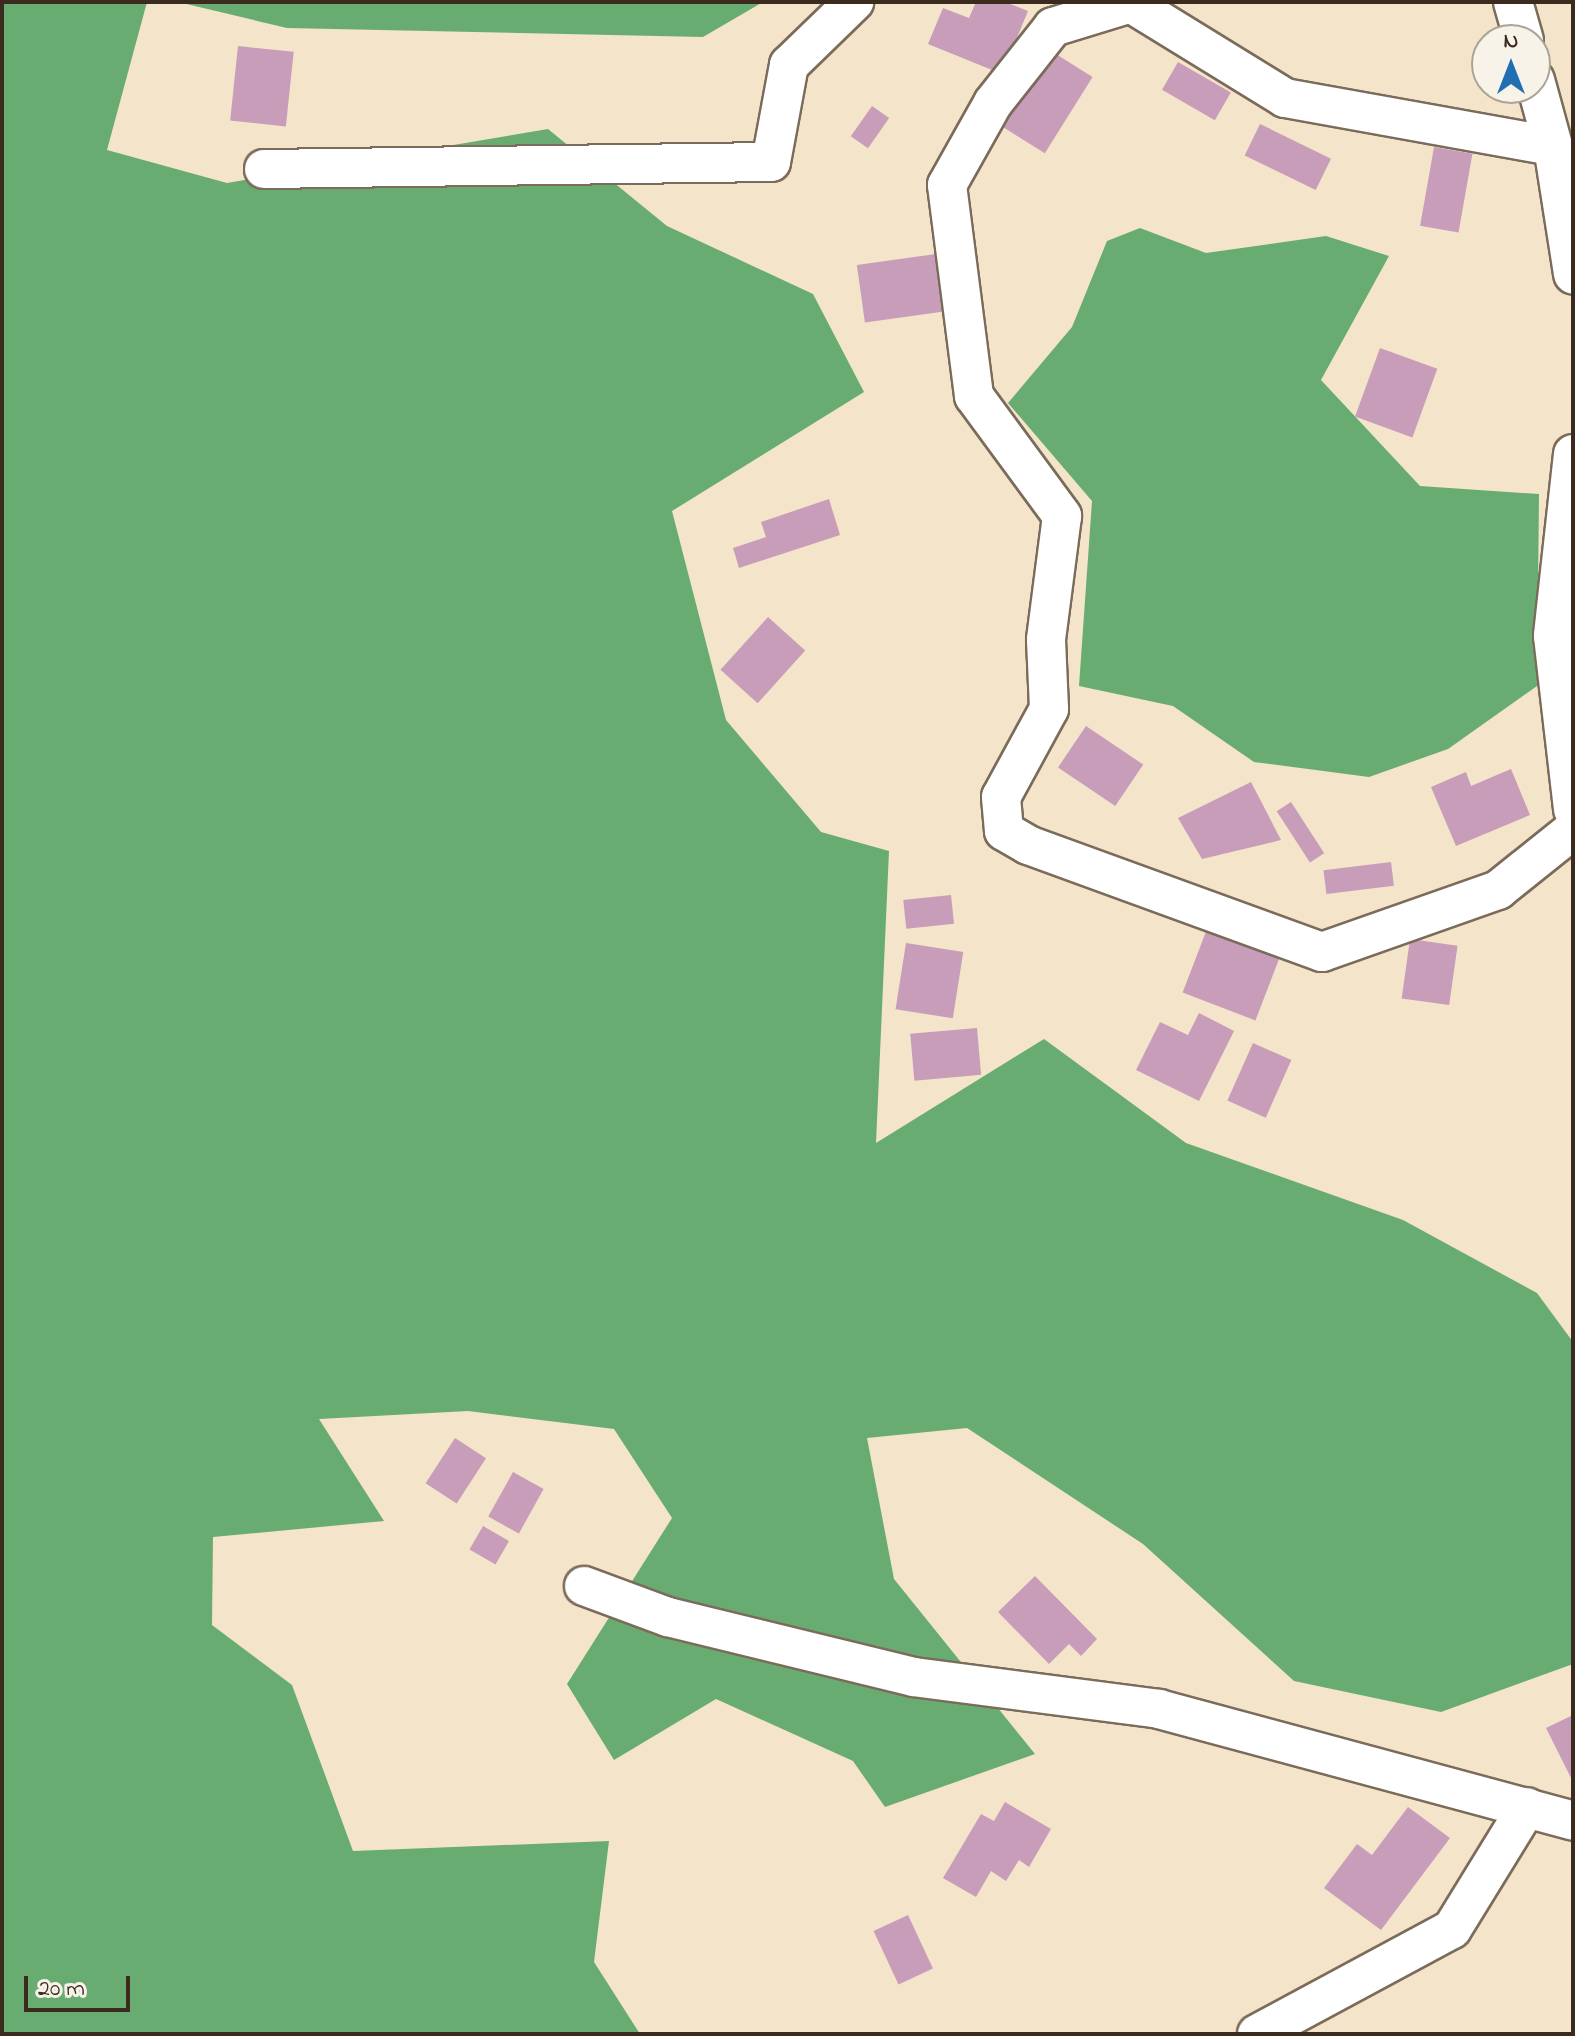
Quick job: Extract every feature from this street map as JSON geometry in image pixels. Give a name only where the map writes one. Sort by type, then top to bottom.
[{"type":"street","points":[[264,169],[771,162],[789,65],[854,2]]},
{"type":"street","points":[[1513,2],[1519,24]]},
{"type":"street","points":[[1553,146],[1285,98],[1130,3],[1053,27],[993,103],[947,185],[974,396],[1062,516],[1046,640],[1049,709],[1001,797],[1004,831],[1028,845],[1322,952],[1498,890],[1573,830]]},
{"type":"street","points":[[1542,104],[1553,146],[1573,274]]},
{"type":"street","points":[[1573,454],[1553,636],[1573,810]]},
{"type":"street","points":[[584,1586],[668,1617],[914,1677],[1159,1709],[1573,1821]]},
{"type":"street","points":[[1257,2034],[1452,1929],[1527,1807]]},
{"type":"green space","points":[[2,2],[147,2],[107,150],[227,183],[548,129],[667,226],[813,294],[864,392],[672,511],[726,720],[821,832],[889,851],[876,1143],[1044,1039],[1186,1143],[1403,1220],[1537,1293],[1573,1342],[1573,1664],[1441,1712],[1294,1681],[1143,1544],[967,1428],[867,1438],[894,1579],[1035,1754],[885,1807],[853,1761],[716,1699],[614,1760],[567,1684],[672,1518],[614,1429],[468,1411],[319,1419],[384,1521],[213,1537],[212,1625],[292,1685],[353,1851],[609,1841],[594,1962],[640,2034],[2,2034]]},
{"type":"green space","points":[[178,2],[763,2],[703,37],[287,28]]},
{"type":"green space","points":[[1140,228],[1206,253],[1326,236],[1389,256],[1321,380],[1420,486],[1539,494],[1537,686],[1448,749],[1369,777],[1254,762],[1173,706],[1079,686],[1092,501],[1008,403],[1072,327],[1107,241]]},
{"type":"building","points":[[976,2],[1005,2],[1028,11],[1002,74],[928,44],[943,8],[969,18]]},
{"type":"building","points":[[238,46],[294,52],[286,126],[230,121]]},
{"type":"building","points":[[1051,51],[1093,77],[1045,153],[1003,127]]},
{"type":"building","points":[[1178,62],[1231,92],[1215,120],[1162,90]]},
{"type":"building","points":[[872,106],[889,118],[868,148],[851,136]]},
{"type":"building","points":[[1260,124],[1331,159],[1316,190],[1245,155]]},
{"type":"building","points":[[1434,147],[1472,154],[1459,233],[1420,226]]},
{"type":"building","points":[[943,253],[951,310],[865,323],[857,265]]},
{"type":"building","points":[[1380,348],[1437,369],[1412,437],[1355,417]]},
{"type":"building","points":[[829,499],[840,535],[739,568],[733,548],[766,537],[761,522]]},
{"type":"building","points":[[768,617],[805,650],[758,703],[720,670]]},
{"type":"building","points":[[1086,726],[1143,765],[1115,806],[1058,767]]},
{"type":"building","points":[[1511,769],[1530,815],[1456,846],[1431,787],[1466,772],[1471,786]]},
{"type":"building","points":[[1251,782],[1281,840],[1202,859],[1178,818]]},
{"type":"building","points":[[1291,802],[1324,853],[1310,862],[1277,811]]},
{"type":"building","points":[[1391,862],[1394,886],[1326,894],[1324,870]]},
{"type":"building","points":[[951,895],[954,924],[906,929],[903,900]]},
{"type":"building","points":[[1207,929],[1280,957],[1255,1020],[1183,992]]},
{"type":"building","points":[[1410,939],[1458,946],[1449,1005],[1402,998]]},
{"type":"building","points":[[906,943],[963,952],[953,1018],[896,1009]]},
{"type":"building","points":[[1199,1013],[1234,1031],[1199,1101],[1136,1070],[1160,1022],[1188,1035]]},
{"type":"building","points":[[977,1028],[981,1075],[914,1081],[910,1034]]},
{"type":"building","points":[[1253,1043],[1291,1060],[1266,1118],[1227,1101]]},
{"type":"building","points":[[455,1438],[486,1458],[457,1503],[426,1483]]},
{"type":"building","points":[[513,1472],[544,1489],[519,1534],[488,1517]]},
{"type":"building","points":[[483,1526],[509,1541],[495,1564],[470,1549]]},
{"type":"building","points":[[1035,1576],[1097,1639],[1081,1656],[1069,1644],[1049,1664],[998,1612]]},
{"type":"building","points":[[1573,1715],[1573,1782],[1546,1728]]},
{"type":"building","points":[[1005,1802],[1051,1829],[1029,1867],[1019,1860],[1006,1881],[991,1871],[976,1897],[943,1878],[981,1814],[994,1821]]},
{"type":"building","points":[[1408,1807],[1450,1838],[1381,1930],[1324,1888],[1357,1844],[1372,1855]]},
{"type":"building","points":[[908,1915],[933,1968],[898,1985],[874,1931]]}]
